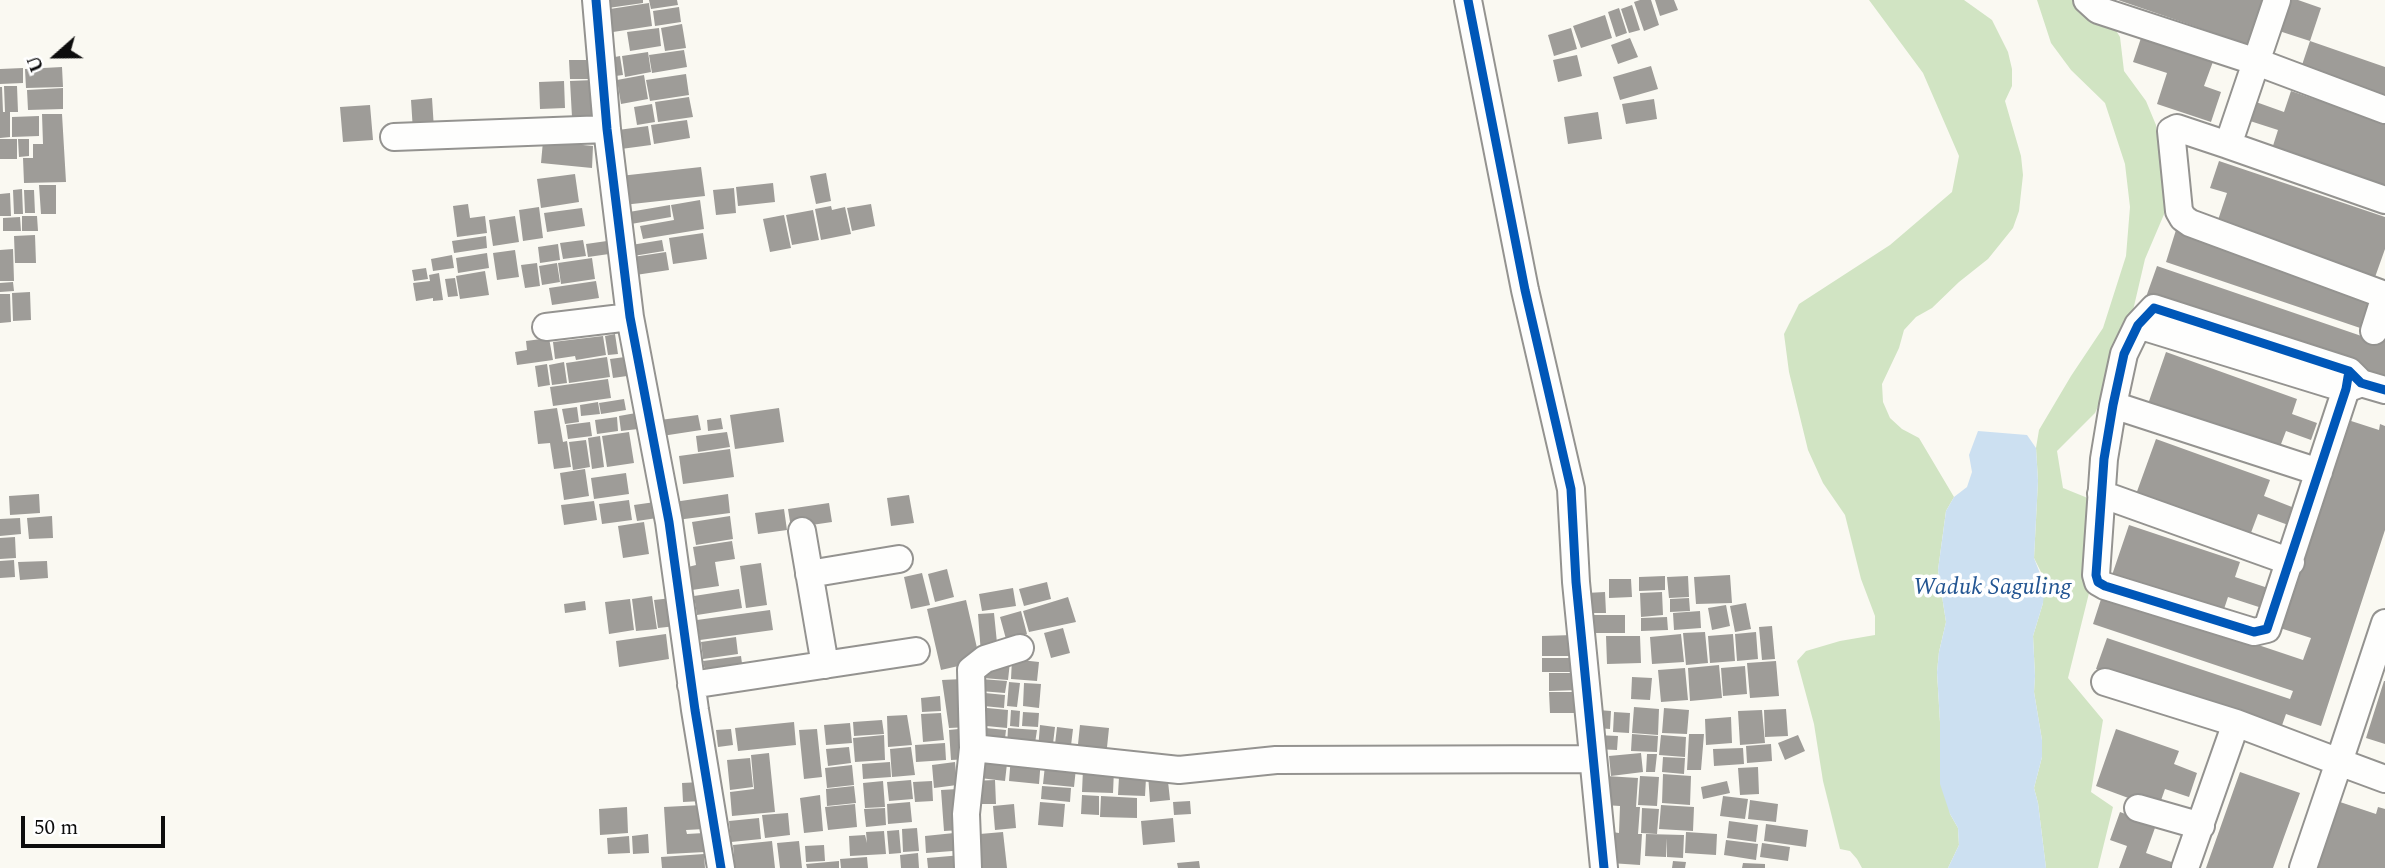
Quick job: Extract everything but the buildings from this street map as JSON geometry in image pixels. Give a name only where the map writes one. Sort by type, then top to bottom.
[{"type":"street","points":[[596,0],[607,129],[630,317],[669,522],[720,868]]},
{"type":"street","points":[[1468,0],[1525,290],[1571,489],[1576,582],[1604,868]]},
{"type":"street","points":[[2087,0],[2098,9],[2257,62],[2385,110]]},
{"type":"street","points":[[2228,145],[2277,0]]},
{"type":"street","points":[[2374,331],[2385,295],[2183,218],[2179,211],[2171,131],[2177,128],[2385,200]]},
{"type":"street","points":[[394,137],[607,129]]},
{"type":"street","points":[[546,327],[630,317]]},
{"type":"street","points":[[2138,326],[2360,383],[2319,472],[2267,629],[2259,632],[2098,582],[2096,575],[2104,459],[2124,354],[2138,326]]},
{"type":"street","points":[[2113,405],[2319,472]]},
{"type":"street","points":[[2101,494],[2291,562]]},
{"type":"street","points":[[802,531],[825,664]]},
{"type":"street","points":[[809,574],[899,559]]},
{"type":"street","points":[[2304,868],[2385,623]]},
{"type":"street","points":[[968,868],[966,814],[973,748],[971,670],[985,659],[1020,648]]},
{"type":"street","points":[[691,685],[916,651]]},
{"type":"street","points":[[2105,682],[2236,723],[2385,779]]},
{"type":"street","points":[[2185,868],[2202,826],[2236,723]]},
{"type":"street","points":[[973,748],[1179,770],[1276,760],[1592,759]]},
{"type":"street","points":[[2138,808],[2202,826]]},
{"type":"green space","points":[[1869,0],[1964,0],[1992,20],[2008,52],[2012,69],[2012,86],[2005,101],[2021,156],[2023,175],[2019,211],[2013,228],[1988,259],[1932,308],[1916,317],[1904,330],[1899,348],[1882,384],[1883,402],[1890,418],[1902,429],[1919,438],[1954,497],[1946,511],[1938,570],[1946,622],[1937,672],[1940,722],[1950,814],[1958,828],[1959,845],[1948,868],[1862,868],[1850,851],[1840,849],[1823,781],[1814,724],[1797,661],[1806,651],[1875,635],[1875,616],[1861,579],[1845,515],[1823,483],[1808,450],[1789,372],[1784,334],[1799,304],[1890,245],[1952,192],[1959,156],[1923,73]]},
{"type":"green space","points":[[2037,0],[2097,0],[2120,37],[2124,71],[2146,101],[2156,125],[2165,212],[2145,259],[2128,332],[2113,374],[2095,413],[2057,451],[2063,488],[2105,505],[2090,589],[2068,678],[2103,720],[2091,792],[2113,807],[2098,868],[2046,868],[2034,788],[2042,757],[2042,740],[2034,692],[2033,636],[2043,603],[2041,572],[2034,558],[2038,481],[2036,448],[2039,430],[2103,328],[2126,256],[2130,207],[2125,164],[2105,103],[2071,70],[2051,43]]},
{"type":"water","name":"Waduk Saguling","points":[[1978,431],[2027,435],[2036,448],[2038,481],[2034,558],[2045,586],[2033,636],[2034,692],[2042,740],[2042,757],[2034,788],[2046,868],[1948,868],[1959,845],[1958,828],[1950,814],[1940,784],[1937,672],[1946,622],[1938,570],[1946,511],[1954,497],[1967,487],[1972,472],[1969,455]]},
{"type":"cycle path","points":[[596,0],[607,129],[630,317],[669,522],[695,710],[721,868]]},
{"type":"cycle path","points":[[1468,0],[1525,290],[1571,489],[1576,582],[1604,868]]},
{"type":"cycle path","points":[[2349,371],[2346,389],[2267,629],[2254,632],[2098,582],[2096,575],[2104,459],[2113,405],[2124,354],[2138,325],[2154,308],[2349,371],[2361,383],[2385,390]]}]
